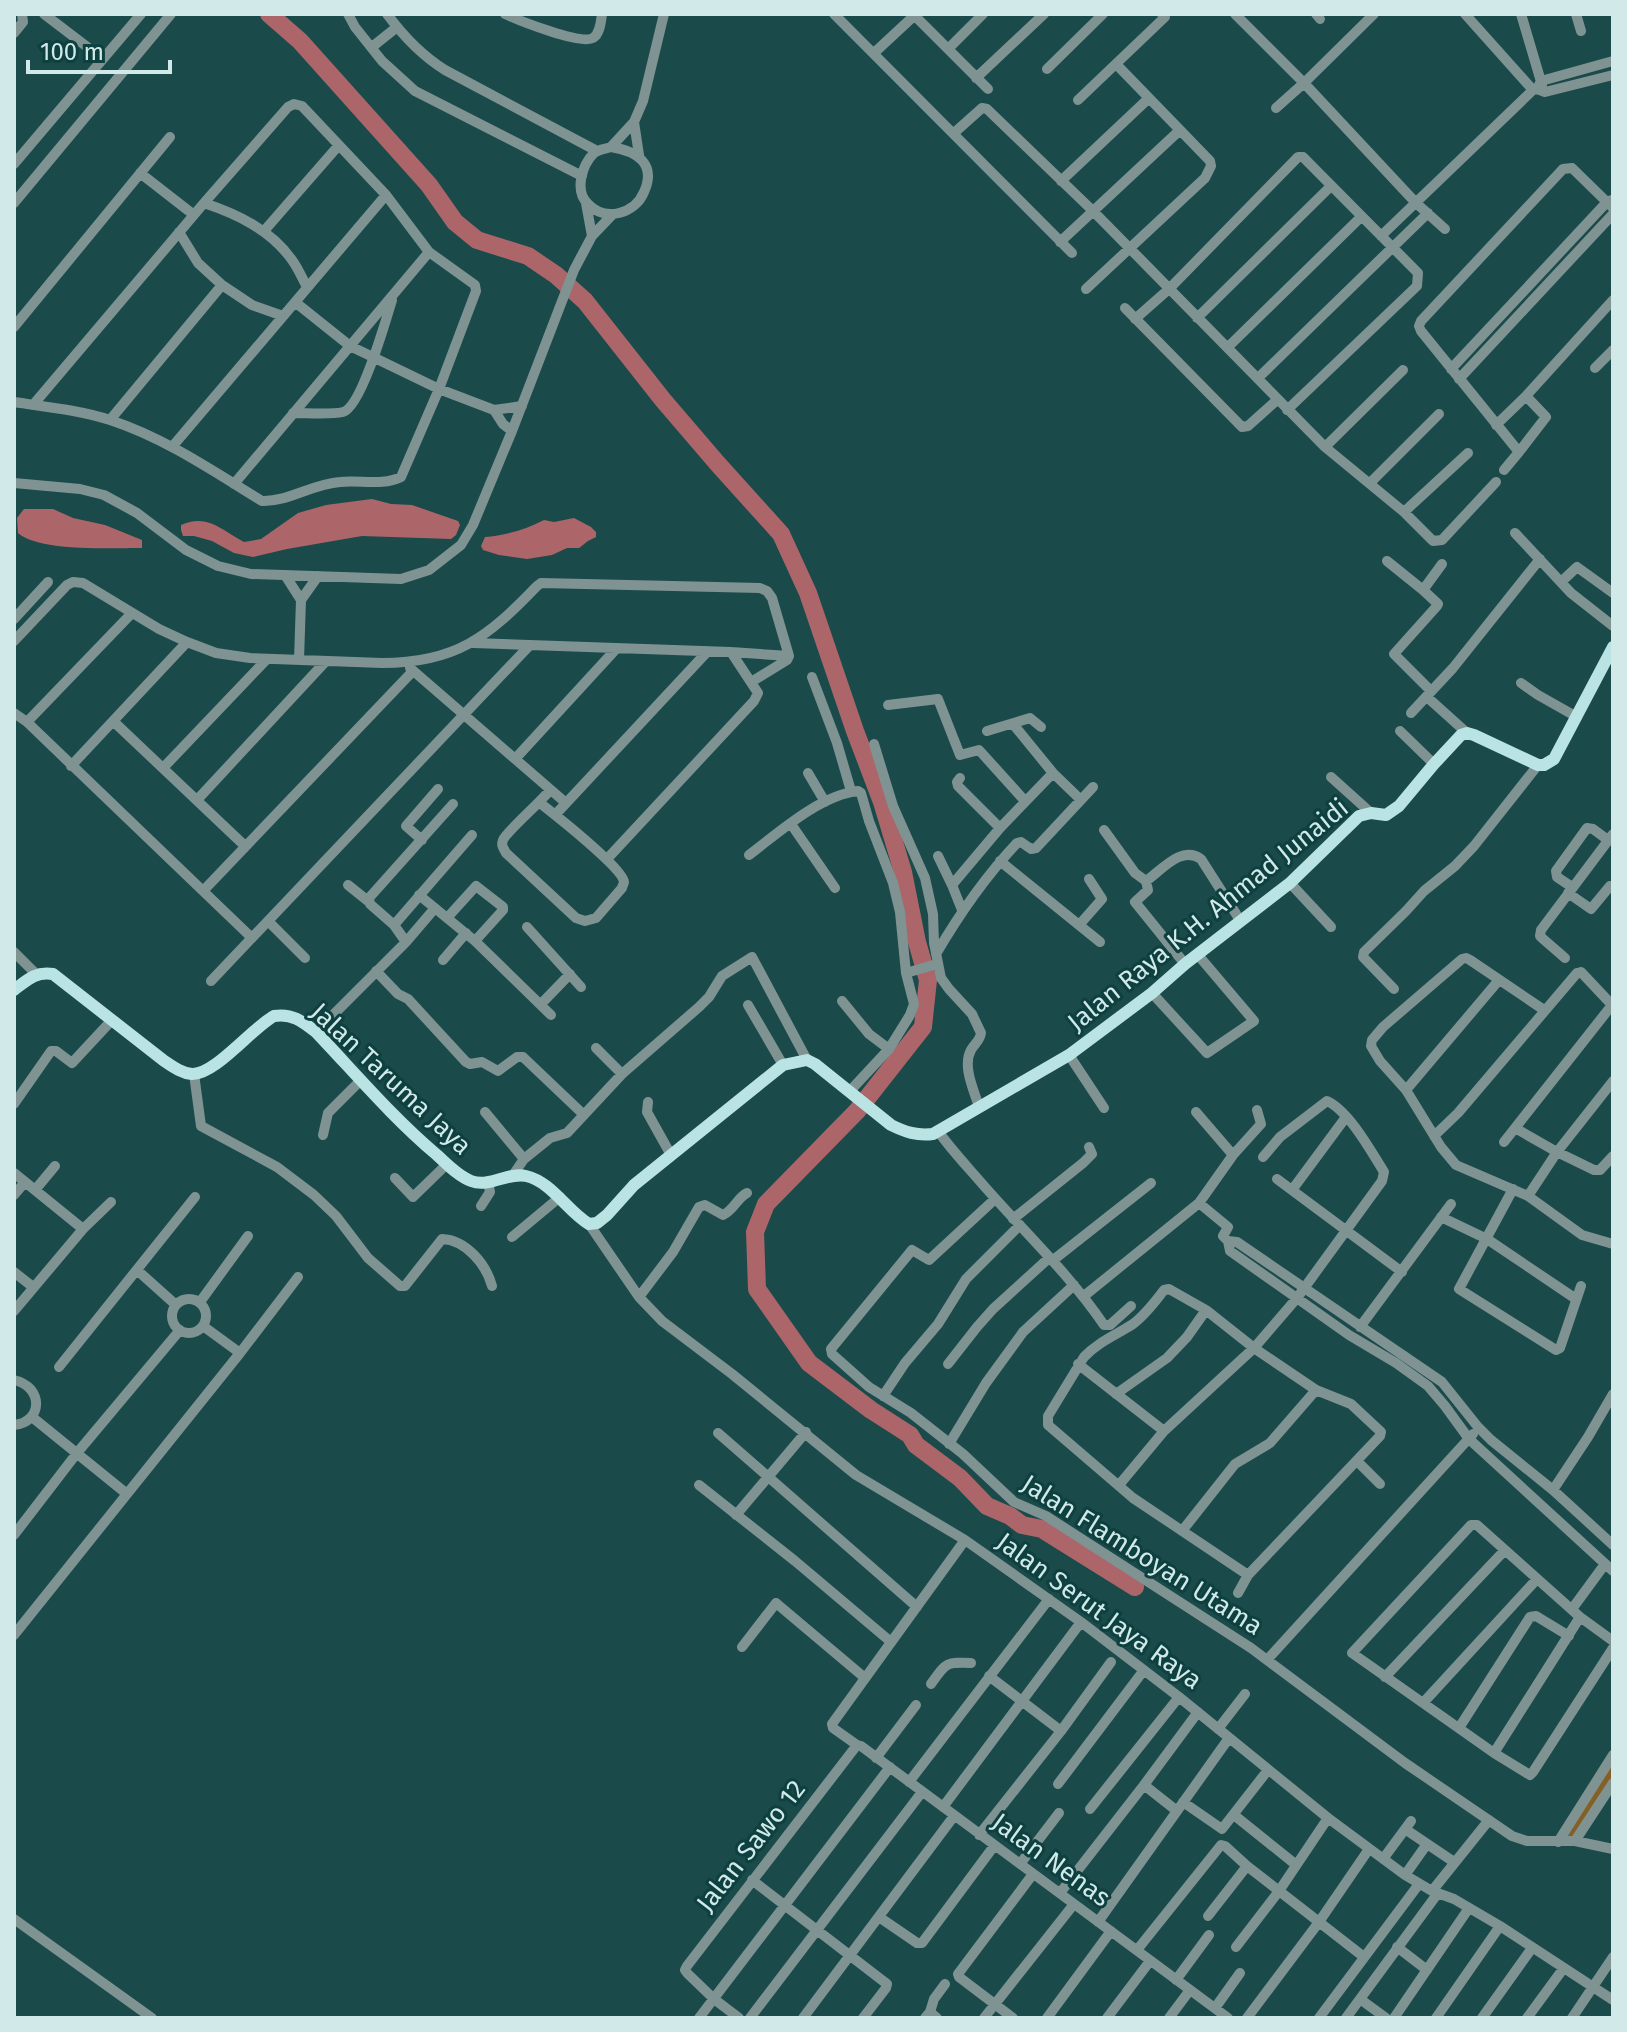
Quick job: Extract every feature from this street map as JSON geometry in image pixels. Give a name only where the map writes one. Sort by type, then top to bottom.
[{"type":"main road","points":[[1467,733],[1544,765],[1554,759],[1611,655]]},
{"type":"main road","name":"Jalan Raya K.H. Ahmad Junaidi","points":[[936,1132],[1069,1055],[1152,993],[1290,883],[1359,816],[1371,813],[1382,815],[1395,810],[1457,738],[1467,733]]},
{"type":"main road","points":[[14,990],[36,974],[53,974],[175,1068],[194,1074]]},
{"type":"main road","name":"Jalan Taruma Jaya","points":[[194,1074],[210,1069],[274,1016],[287,1015],[316,1032],[417,1138],[458,1173],[473,1181],[488,1182],[513,1175]]},
{"type":"main road","points":[[513,1175],[527,1176],[560,1197],[582,1220],[589,1224],[597,1223],[634,1185],[783,1065],[807,1060],[891,1125],[920,1135],[936,1132]]},
{"type":"street","points":[[14,33],[23,22],[22,14]]},
{"type":"street","points":[[44,14],[103,59]]},
{"type":"street","points":[[14,164],[141,14]]},
{"type":"street","points":[[14,203],[171,14]]},
{"type":"street","points":[[348,14],[382,61],[415,91],[582,176]]},
{"type":"street","points":[[387,14],[424,57],[597,151]]},
{"type":"street","points":[[507,15],[532,19],[572,37],[591,39],[598,32],[602,14]]},
{"type":"street","points":[[611,147],[634,122],[643,101],[664,14]]},
{"type":"street","points":[[948,49],[983,14]]},
{"type":"street","points":[[976,78],[1044,14]]},
{"type":"street","points":[[1047,69],[1103,14]]},
{"type":"street","points":[[1078,100],[1165,17],[1162,14]]},
{"type":"street","points":[[1235,14],[1416,203],[1445,229]]},
{"type":"street","points":[[1276,108],[1374,14]]},
{"type":"street","points":[[1465,14],[1539,88]]},
{"type":"street","points":[[1521,14],[1539,88]]},
{"type":"street","points":[[1576,14],[1581,31]]},
{"type":"street","points":[[874,53],[914,15],[988,89]]},
{"type":"street","points":[[842,17],[1072,253]]},
{"type":"street","points":[[372,47],[397,27]]},
{"type":"street","points":[[1381,236],[1539,88],[1613,61]]},
{"type":"street","points":[[1086,289],[1210,171],[1210,161],[1116,64]]},
{"type":"street","points":[[1588,68],[1590,81]]},
{"type":"street","points":[[1539,88],[1613,75]]},
{"type":"street","points":[[1061,181],[1148,99]]},
{"type":"street","points":[[14,402],[33,405],[76,411],[147,434],[262,501],[275,501],[305,489],[338,482],[393,481],[401,477],[439,389],[476,291],[475,285],[429,252],[386,195],[302,106],[294,104],[288,107],[204,203],[33,405]]},
{"type":"street","points":[[954,133],[982,108],[987,109],[1093,211],[1325,447],[1404,512],[1429,539],[1442,540],[1496,482]]},
{"type":"street","points":[[586,203],[612,215],[637,203],[644,193],[648,182],[647,170],[639,155],[634,122]]},
{"type":"street","points":[[1060,242],[1180,130]]},
{"type":"street","points":[[14,327],[170,137]]},
{"type":"street","points":[[264,231],[339,145]]},
{"type":"street","points":[[592,236],[581,191],[585,164],[597,151],[611,147],[639,155]]},
{"type":"street","points":[[1135,319],[1169,289],[1298,157],[1303,157],[1418,273],[1417,286],[1287,410]]},
{"type":"street","points":[[1519,452],[1419,326],[1563,169],[1572,168],[1612,206]]},
{"type":"street","points":[[140,173],[194,215]]},
{"type":"street","points":[[1197,318],[1331,186]]},
{"type":"street","points":[[172,447],[386,195]]},
{"type":"street","points":[[204,203],[234,213],[264,231],[291,258],[307,287]]},
{"type":"street","points":[[1451,369],[1612,206]]},
{"type":"street","points":[[1459,379],[1536,296],[1612,206]]},
{"type":"street","points":[[1258,378],[1428,213]]},
{"type":"street","points":[[14,483],[80,489],[104,495],[137,513],[186,550],[218,566],[251,574],[401,579],[429,570],[461,545],[473,525],[574,270],[592,236],[612,215]]},
{"type":"street","points":[[1228,347],[1361,217]]},
{"type":"street","points":[[179,232],[198,263],[222,285],[252,305],[283,316]]},
{"type":"street","points":[[234,484],[429,252]]},
{"type":"street","points":[[110,420],[222,285]]},
{"type":"street","points":[[1528,288],[1536,296]]},
{"type":"street","points":[[293,413],[345,411],[353,405],[373,358],[394,293]]},
{"type":"street","points":[[1496,425],[1613,300]]},
{"type":"street","points":[[295,302],[350,346],[439,389],[494,410],[522,406]]},
{"type":"street","points":[[1125,308],[1242,427],[1248,426],[1277,400]]},
{"type":"street","points":[[1595,368],[1613,350]]},
{"type":"street","points":[[1325,447],[1403,370]]},
{"type":"street","points":[[1504,470],[1546,417],[1526,396]]},
{"type":"street","points":[[494,410],[512,431]]},
{"type":"street","points":[[1370,483],[1439,414]]},
{"type":"street","points":[[1404,512],[1468,453]]},
{"type":"street","points":[[1515,533],[1561,582],[1613,626]]},
{"type":"street","points":[[1411,713],[1453,668],[1540,559]]},
{"type":"street","points":[[1387,561],[1438,605],[1394,654],[1467,733]]},
{"type":"street","points":[[1423,590],[1442,564]]},
{"type":"street","points":[[1561,582],[1577,567],[1613,593]]},
{"type":"street","points":[[285,575],[301,600]]},
{"type":"street","points":[[299,660],[301,600],[318,576]]},
{"type":"street","points":[[14,619],[48,582]]},
{"type":"street","points":[[14,641],[73,582],[83,583],[187,642],[216,653],[267,659],[404,663],[439,657],[473,643],[495,627],[541,583],[760,588],[772,598],[789,656]]},
{"type":"street","points":[[27,722],[132,613]]},
{"type":"street","points":[[71,766],[187,642]]},
{"type":"street","points":[[473,643],[789,656]]},
{"type":"street","points":[[211,981],[530,645]]},
{"type":"street","points":[[515,759],[616,649]]},
{"type":"street","points":[[555,815],[707,652]]},
{"type":"street","points":[[607,859],[754,701],[758,693],[731,652]]},
{"type":"street","points":[[751,682],[789,656]]},
{"type":"street","points":[[163,768],[267,659]]},
{"type":"street","points":[[197,800],[326,661]]},
{"type":"street","points":[[404,663],[566,803]]},
{"type":"street","points":[[203,891],[413,671]]},
{"type":"street","points":[[812,677],[851,791]]},
{"type":"street","points":[[1521,683],[1577,717]]},
{"type":"street","points":[[888,705],[938,699],[960,755],[979,750],[1025,801]]},
{"type":"street","points":[[14,713],[252,938]]},
{"type":"street","points":[[987,731],[1030,718],[1041,727]]},
{"type":"street","points":[[113,721],[245,846]]},
{"type":"street","points":[[1013,724],[1053,773],[1081,800]]},
{"type":"street","points":[[1400,731],[1434,764]]},
{"type":"street","points":[[874,744],[897,816],[925,878],[933,914],[934,961],[941,978],[972,1014],[981,1033],[967,1064],[979,1107]]},
{"type":"street","points":[[1394,989],[1363,957],[1364,952],[1474,846],[1538,765]]},
{"type":"street","points":[[808,773],[825,802]]},
{"type":"street","points":[[952,885],[1000,828],[1053,773]]},
{"type":"street","points":[[1331,777],[1371,813]]},
{"type":"street","points":[[960,778],[958,786],[1000,828]]},
{"type":"street","points":[[909,972],[934,961],[962,910],[1017,843],[1036,848],[1093,787]]},
{"type":"street","points":[[422,840],[406,826],[438,789]]},
{"type":"street","points":[[540,803],[607,859],[623,878],[622,888],[596,918],[585,921],[576,918],[502,846],[504,837],[550,790]]},
{"type":"street","points":[[749,855],[825,802],[851,791],[858,791],[863,796],[900,912],[913,1010],[889,1049],[852,1094]]},
{"type":"street","points":[[368,901],[453,804]]},
{"type":"street","points":[[791,824],[835,888]]},
{"type":"street","points":[[1565,958],[1540,933],[1570,890],[1611,837],[1587,828],[1556,871],[1557,877],[1570,890],[1591,909],[1610,886]]},
{"type":"street","points":[[1104,830],[1135,873],[1146,881],[1148,890],[1135,902],[1185,964]]},
{"type":"street","points":[[394,925],[472,835]]},
{"type":"street","points":[[1146,881],[1182,854],[1193,854],[1201,859],[1238,917]]},
{"type":"street","points":[[938,856],[962,910]]},
{"type":"street","points":[[1000,861],[1100,942]]},
{"type":"street","points":[[1080,924],[1102,899],[1089,879]]},
{"type":"street","points":[[1290,883],[1331,927]]},
{"type":"street","points":[[348,885],[394,925],[406,942]]},
{"type":"street","points":[[447,918],[476,886],[502,905],[503,910],[475,941]]},
{"type":"street","points":[[419,895],[475,941],[551,1015]]},
{"type":"street","points":[[316,1032],[406,942],[435,908]]},
{"type":"street","points":[[268,921],[305,958]]},
{"type":"street","points":[[527,927],[581,987]]},
{"type":"street","points":[[443,960],[466,933]]},
{"type":"street","points":[[14,952],[36,974]]},
{"type":"street","points":[[1152,993],[1207,1053],[1254,1021],[1198,955]]},
{"type":"street","points":[[513,1175],[524,1159],[550,1138],[567,1133],[622,1074],[709,997],[722,976],[750,957],[807,1060]]},
{"type":"street","points":[[1544,1010],[1466,958],[1383,1027],[1371,1046],[1406,1090],[1441,1147],[1456,1165],[1528,1196],[1582,1235],[1613,1244]]},
{"type":"street","points":[[376,971],[398,994],[408,999],[466,1062],[482,1062],[498,1071],[517,1057],[523,1057],[584,1115]]},
{"type":"street","points":[[1434,1136],[1458,1113],[1579,972],[1613,1005],[1504,1142]]},
{"type":"street","points":[[541,1004],[570,974]]},
{"type":"street","points":[[1406,1090],[1499,980]]},
{"type":"street","points":[[842,1001],[869,1034],[889,1049]]},
{"type":"street","points":[[748,1005],[783,1065]]},
{"type":"street","points":[[14,1104],[51,1051],[74,1062],[112,1020]]},
{"type":"street","points":[[596,1048],[622,1074]]},
{"type":"street","points":[[1069,1055],[1104,1108]]},
{"type":"street","points":[[194,1074],[201,1126],[277,1167],[314,1195],[336,1216],[368,1258],[400,1286],[405,1286],[442,1239],[459,1243],[485,1266],[492,1286]]},
{"type":"street","points":[[323,1135],[328,1113],[361,1080]]},
{"type":"street","points":[[1528,1196],[1557,1152],[1613,1081]]},
{"type":"street","points":[[648,1102],[647,1112],[671,1155]]},
{"type":"street","points":[[1119,1485],[1164,1431],[1254,1348],[1297,1298],[1382,1181],[1384,1172],[1357,1130],[1331,1102],[1324,1102],[1280,1137],[1263,1157]]},
{"type":"street","points":[[1084,1296],[1199,1203],[1233,1155],[1261,1124],[1257,1110]]},
{"type":"street","points":[[485,1112],[524,1159]]},
{"type":"street","points":[[1196,1112],[1233,1155]]},
{"type":"street","points":[[1292,1190],[1346,1117]]},
{"type":"street","points":[[1515,1128],[1598,1171],[1613,1156]]},
{"type":"street","points":[[936,1132],[1084,1296],[1106,1326],[1131,1306]]},
{"type":"street","points":[[883,1396],[905,1363],[938,1324],[966,1279],[1017,1222],[1092,1154],[1089,1147]]},
{"type":"street","points":[[395,1178],[413,1197],[447,1164]]},
{"type":"street","points":[[35,1190],[55,1166]]},
{"type":"street","points":[[14,1173],[83,1229]]},
{"type":"street","points":[[1277,1179],[1402,1272]]},
{"type":"street","points":[[14,1195],[25,1182]]},
{"type":"street","points":[[481,1206],[490,1192],[488,1182]]},
{"type":"street","points":[[948,1364],[977,1327],[1050,1259],[1151,1183]]},
{"type":"street","points":[[1513,1189],[1460,1290],[1556,1350],[1560,1348],[1581,1286]]},
{"type":"street","points":[[639,1297],[673,1252],[699,1207],[705,1205],[723,1215],[747,1193]]},
{"type":"street","points":[[59,1367],[195,1197]]},
{"type":"street","points":[[512,1237],[560,1197]]},
{"type":"street","name":"Jalan Flamboyan Utama","points":[[995,1199],[929,1260],[912,1250],[831,1349],[832,1354],[883,1396],[911,1413],[963,1454],[1014,1502],[1046,1516],[1267,1660],[1393,1754],[1482,1827],[1527,1841],[1575,1841],[1613,1849]]},
{"type":"street","points":[[14,1311],[83,1229],[111,1202]]},
{"type":"street","points":[[1199,1203],[1228,1227],[1223,1234],[1230,1251],[1349,1335],[1390,1353],[1442,1382],[1478,1427],[1613,1545]]},
{"type":"street","points":[[1360,1327],[1451,1204]]},
{"type":"street","points":[[1441,1217],[1487,1239],[1576,1299]]},
{"type":"street","name":"Jalan Serut Jaya Raya","points":[[589,1224],[639,1297],[662,1321],[865,1481],[965,1540],[1081,1622],[1328,1818],[1405,1875],[1500,1926],[1613,2000]]},
{"type":"street","points":[[200,1302],[248,1236]]},
{"type":"street","points":[[1228,1241],[1237,1242],[1360,1327],[1428,1386],[1469,1439],[1609,1567],[1576,1613],[1569,1636],[1494,1753]]},
{"type":"street","points":[[137,1270],[176,1305]]},
{"type":"street","points":[[14,1272],[33,1287]]},
{"type":"street","points":[[14,1635],[298,1277]]},
{"type":"street","points":[[949,1444],[986,1383],[1023,1332],[1074,1285]]},
{"type":"street","points":[[1238,1593],[1248,1575],[1381,1432],[1351,1404],[1316,1390],[1254,1348],[1206,1310],[1173,1290],[1164,1290],[1144,1314],[1091,1349],[1078,1364],[1048,1416],[1048,1425],[1133,1498],[1248,1575]]},
{"type":"street","points":[[192,1298],[200,1302],[205,1309],[203,1326],[188,1333],[180,1330],[172,1314],[176,1305],[183,1299],[192,1298]]},
{"type":"street","points":[[1116,1394],[1167,1358],[1206,1310]]},
{"type":"street","points":[[203,1326],[240,1353]]},
{"type":"street","points":[[14,1535],[77,1453],[180,1330]]},
{"type":"street","points":[[1078,1364],[1164,1431]]},
{"type":"street","points":[[14,1380],[27,1385],[35,1394],[36,1406],[32,1417],[14,1425]]},
{"type":"street","points":[[1182,1531],[1236,1463],[1270,1443],[1316,1390]]},
{"type":"street","points":[[1553,1490],[1613,1394]]},
{"type":"street","points":[[32,1417],[127,1494]]},
{"type":"street","points":[[1267,1660],[1478,1427]]},
{"type":"street","points":[[736,1515],[806,1432]]},
{"type":"street","points":[[718,1433],[917,1607]]},
{"type":"street","points":[[1357,1461],[1380,1484]]},
{"type":"street","points":[[699,1485],[891,1642]]},
{"type":"street","points":[[1613,1641],[1576,1613],[1477,1525],[1471,1525],[1352,1652],[1528,1775],[1532,1774],[1613,1648]]},
{"type":"street","points":[[742,1647],[776,1603],[865,1678],[965,1540]]},
{"type":"street","points":[[1385,1677],[1505,1550]]},
{"type":"street","points":[[1423,1703],[1537,1579]]},
{"type":"street","points":[[909,1782],[1049,1599]]},
{"type":"street","points":[[1459,1728],[1530,1617],[1536,1616],[1569,1636]]},
{"type":"street","points":[[943,1807],[1081,1622]]},
{"type":"street","points":[[979,1835],[1111,1662]]},
{"type":"street","points":[[931,1684],[949,1663],[971,1663]]},
{"type":"street","points":[[1058,1784],[1144,1670]]},
{"type":"street","points":[[989,1676],[1061,1731]]},
{"type":"street","name":"Jalan Nenas","points":[[865,1678],[832,1724],[854,1749],[861,1746],[1228,2018]]},
{"type":"street","points":[[1218,1729],[1245,1694]]},
{"type":"street","points":[[1090,1809],[1179,1697]]},
{"type":"street","points":[[876,1758],[916,1705]]},
{"type":"street","points":[[1060,1893],[1198,1712]]},
{"type":"street","points":[[1098,1922],[1229,1738]]},
{"type":"street","name":"Jalan Sawo 12","points":[[714,1999],[688,1974],[685,1970],[687,1966],[854,1749]]},
{"type":"street","points":[[1558,1842],[1612,1760]]},
{"type":"street","points":[[699,2018],[890,1767]]},
{"type":"street","points":[[1144,1785],[1221,1829],[1268,1770]]},
{"type":"street","points":[[1575,1841],[1613,1783]]},
{"type":"street","points":[[750,2018],[922,1792]]},
{"type":"street","points":[[1020,1864],[1059,1813]]},
{"type":"street","points":[[1234,1815],[1295,1864]]},
{"type":"street","points":[[803,2018],[954,1816]]},
{"type":"street","points":[[1236,1947],[1279,1891],[1328,1818]]},
{"type":"street","points":[[1383,1859],[1408,1825],[1427,1844],[1454,1862]]},
{"type":"street","points":[[1346,2018],[1454,1862],[1482,1827]]},
{"type":"street","points":[[1405,1875],[1427,1844]]},
{"type":"street","points":[[1137,1950],[1221,1845],[1364,1957]]},
{"type":"street","points":[[879,1917],[917,1943],[922,1943],[994,1846]]},
{"type":"street","points":[[1247,2018],[1369,1849]]},
{"type":"street","points":[[1208,1916],[1247,1866]]},
{"type":"street","points":[[1013,2018],[959,1977],[958,1973],[1033,1874]]},
{"type":"street","points":[[752,1880],[887,1985],[863,2018]]},
{"type":"street","points":[[1319,2018],[1419,1884]]},
{"type":"street","points":[[984,2018],[1074,1904]]},
{"type":"street","points":[[1394,2018],[1469,1908]]},
{"type":"street","points":[[14,1919],[152,2018]]},
{"type":"street","points":[[1436,2018],[1500,1926]]},
{"type":"street","points":[[1047,2018],[1111,1931]]},
{"type":"street","points":[[1176,1980],[1209,1935]]},
{"type":"street","points":[[1397,1947],[1427,1970]]},
{"type":"street","points":[[1482,2018],[1532,1948]]},
{"type":"street","points":[[1572,2018],[1613,1957]]},
{"type":"street","points":[[1107,2018],[1150,1961]]},
{"type":"street","points":[[1527,2018],[1563,1969]]},
{"type":"street","points":[[1215,2008],[1240,1973]]},
{"type":"street","points":[[931,2016],[934,1999],[945,1984]]},
{"type":"street","points":[[1169,2018],[1190,1990]]},
{"type":"street","points":[[714,1999],[739,2018]]},
{"type":"street","points":[[1360,1999],[1386,2018]]},
{"type":"shaded area","points":[[372,499],[412,505],[458,521],[460,525],[451,539],[362,536],[253,557],[234,553],[212,541],[183,536],[181,530],[181,525],[190,522],[207,522],[244,542],[261,539],[298,513],[326,505]]},
{"type":"shaded area","points":[[24,509],[53,509],[73,518],[105,525],[142,540],[142,548],[77,548],[28,539],[18,533],[17,518]]},
{"type":"shaded area","points":[[574,518],[596,532],[596,537],[579,548],[567,548],[552,555],[527,559],[499,555],[483,550],[481,546],[485,537],[515,532],[544,520],[554,522]]},
{"type":"shaded area","points":[[1613,1755],[1613,1783],[1575,1841],[1558,1842]]},
{"type":"waterway","points":[[269,14],[300,41],[429,185],[455,222],[477,240],[528,256],[556,275],[585,301],[663,400],[781,534],[808,593],[882,802],[903,872],[928,980],[923,1027],[857,1111],[766,1204],[755,1232],[757,1289],[809,1363],[910,1435],[916,1445],[960,1478],[987,1506],[1022,1525],[1042,1529],[1135,1587]]}]
